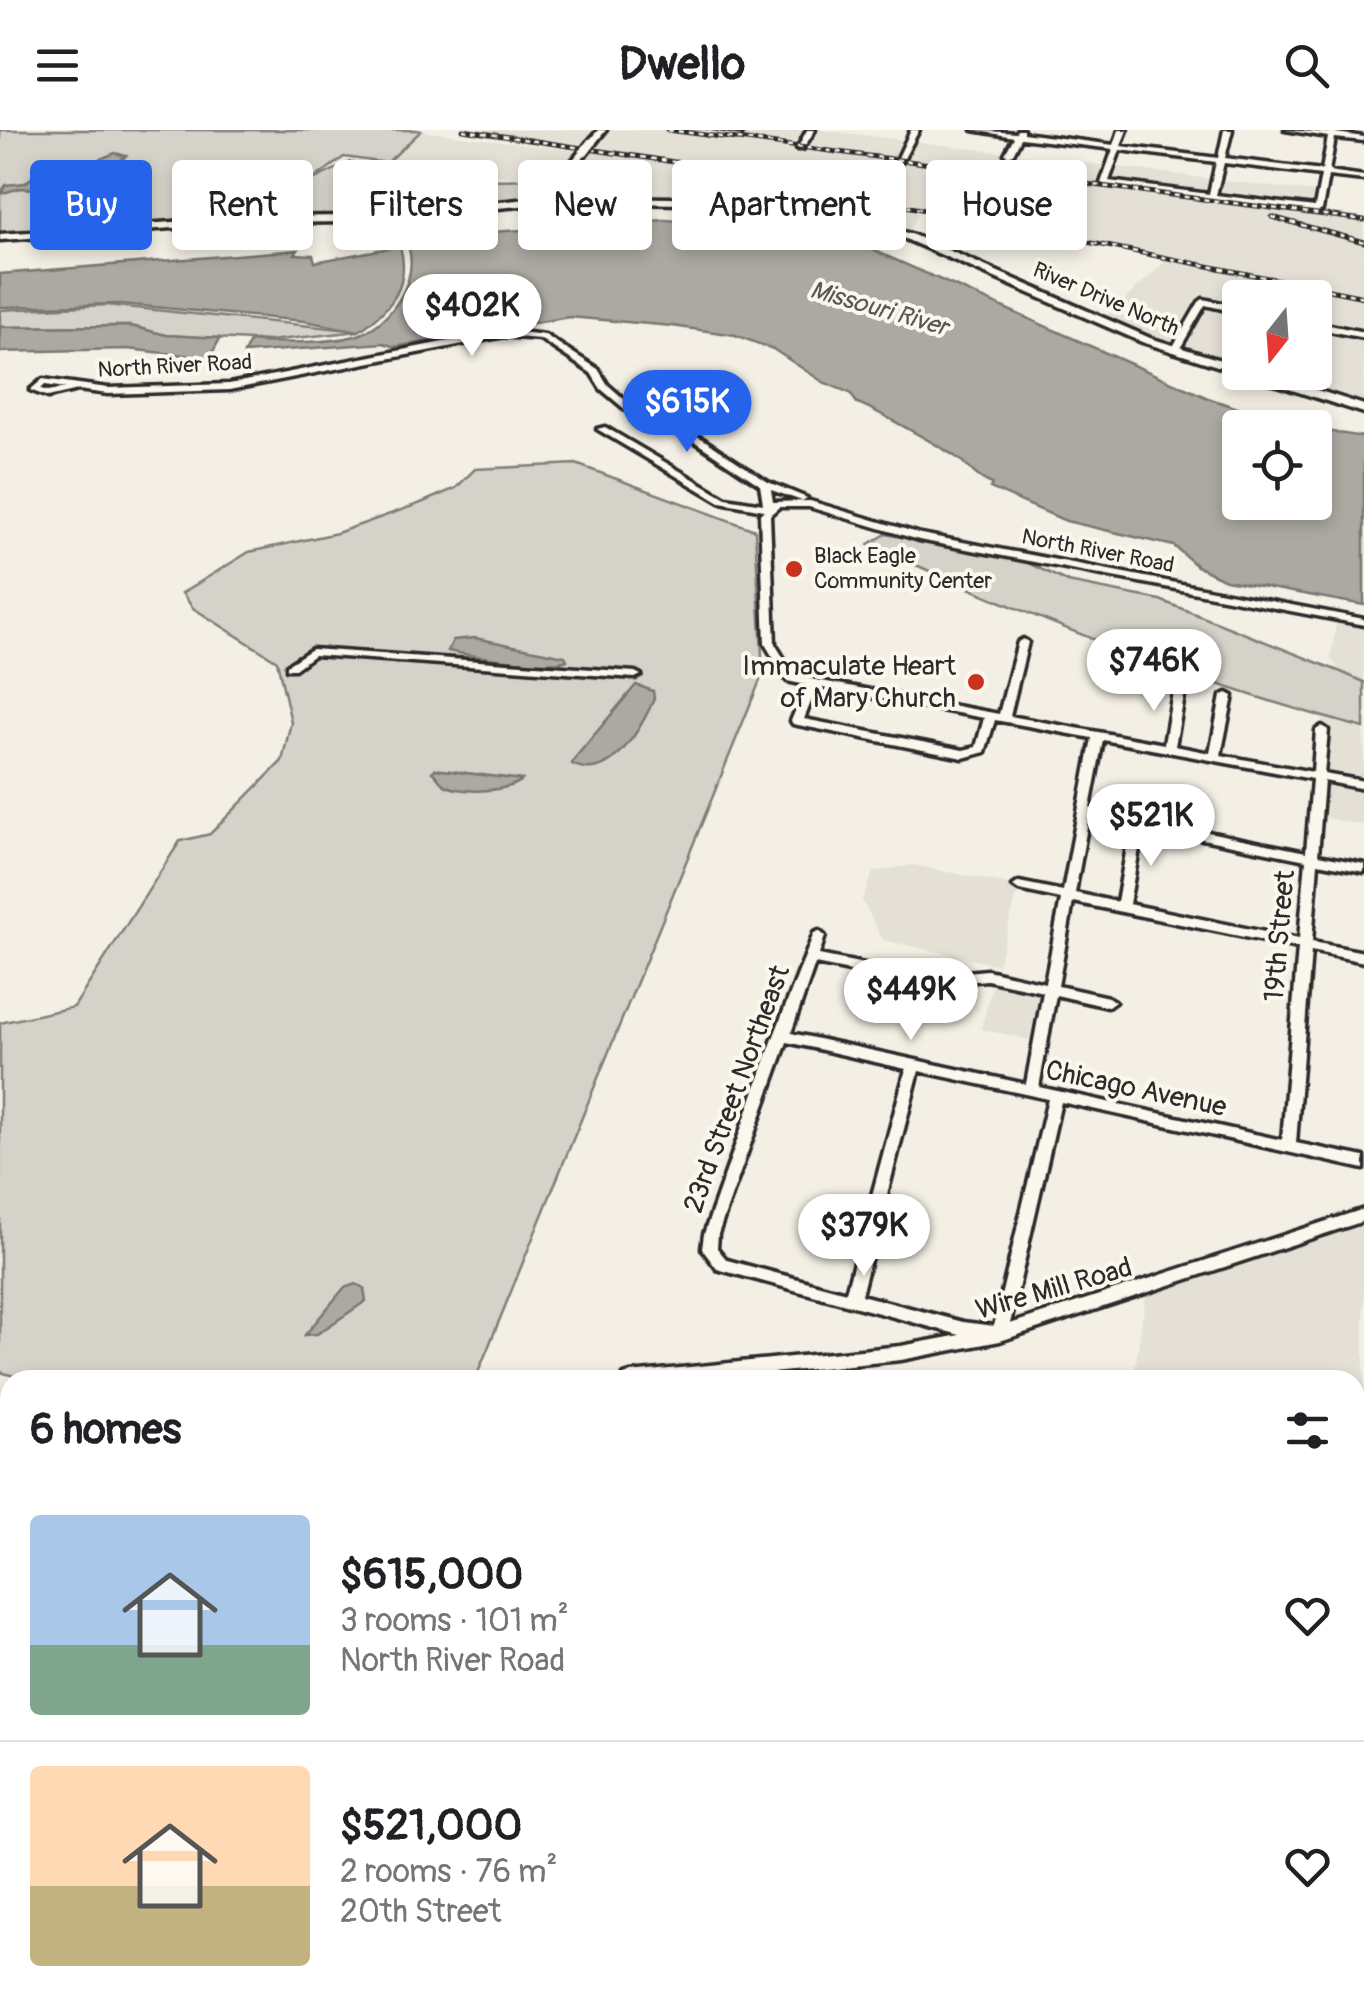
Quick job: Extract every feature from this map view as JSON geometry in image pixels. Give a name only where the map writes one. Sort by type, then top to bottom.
[{"type":"main road","name":"River Drive North","points":[[652,199],[748,202],[885,228],[953,253],[1175,350],[1364,409]]},
{"type":"main road","name":"River Drive North","points":[[0,236],[245,220],[356,219],[518,201]]},
{"type":"street","points":[[577,160],[602,130]]},
{"type":"street","points":[[686,130],[737,136]]},
{"type":"street","points":[[800,147],[811,130]]},
{"type":"street","points":[[899,160],[915,130]]},
{"type":"street","points":[[977,130],[1364,178]]},
{"type":"street","points":[[1123,130],[1105,183],[1318,210],[1332,133]]},
{"type":"street","points":[[1212,196],[1228,130]]},
{"type":"street","points":[[1289,130],[1364,139]]},
{"type":"street","points":[[1009,154],[1019,133]]},
{"type":"street","points":[[1175,350],[1203,302],[1222,306]]},
{"type":"street","points":[[1332,328],[1364,335]]},
{"type":"street","name":"North River Road","points":[[74,389],[230,387],[494,335],[531,334],[595,371],[604,387],[628,408],[700,441],[765,484],[827,508],[919,537],[1364,622]]},
{"type":"street","name":"North River Road","points":[[602,429],[723,500],[827,508]]},
{"type":"street","points":[[765,484],[773,506],[764,524],[770,644],[791,679],[1364,785]]},
{"type":"street","points":[[812,683],[796,722],[975,754],[997,718],[1023,642]]},
{"type":"street","points":[[292,667],[312,652],[636,675]]},
{"type":"street","points":[[1168,749],[1180,686]]},
{"type":"street","points":[[1214,758],[1227,696]]},
{"type":"street","name":"19th Street","points":[[1288,1147],[1322,730]]},
{"type":"street","points":[[1031,1092],[1098,736]]},
{"type":"street","points":[[1083,811],[1364,868]]},
{"type":"street","points":[[1122,908],[1138,822]]},
{"type":"street","points":[[1018,886],[1364,957]]},
{"type":"street","name":"23rd Street Northeast","points":[[819,936],[709,1248],[714,1259],[852,1299]]},
{"type":"street","points":[[810,958],[924,981],[987,974],[1108,1002]]},
{"type":"street","name":"Chicago Avenue","points":[[781,1036],[1364,1164]]},
{"type":"street","points":[[914,1066],[852,1299],[1000,1334],[1055,1098]]},
{"type":"street","name":"Wire Mill Road","points":[[730,1370],[901,1353],[1000,1334],[1364,1216]]},
{"type":"shaded area","points":[[0,130],[421,131],[390,160],[344,157],[333,160],[333,165],[313,180],[313,160],[172,160],[172,225],[152,226],[152,160],[30,160],[30,232],[0,233]]},
{"type":"shaded area","points":[[467,130],[823,130],[1061,160],[926,160],[926,210],[906,207],[906,160],[672,161]]},
{"type":"shaded area","points":[[421,131],[579,151],[571,160],[518,160],[518,176],[512,177],[498,175],[498,160],[390,160]]},
{"type":"shaded area","points":[[587,148],[672,161],[672,198],[652,197],[652,160],[577,160]]},
{"type":"shaded area","points":[[1087,163],[1322,193],[1318,214],[1364,220],[1364,295],[1332,289],[1332,280],[1286,280],[1087,242]]},
{"type":"shaded area","points":[[333,170],[333,217],[313,218],[313,180]]},
{"type":"shaded area","points":[[498,180],[518,180],[518,199],[498,202]]},
{"type":"shaded area","points":[[906,210],[919,213],[907,236]]},
{"type":"shaded area","points":[[1167,260],[1271,280],[1222,280],[1222,366],[1101,321]]},
{"type":"shaded area","points":[[1332,292],[1364,298],[1364,409],[1297,390],[1332,390]]},
{"type":"shaded area","points":[[106,305],[359,331],[269,341],[165,335],[131,326],[0,327],[0,310]]},
{"type":"shaded area","points":[[576,464],[755,530],[763,673],[479,1370],[0,1370],[0,1023],[74,1007],[180,841],[210,834],[282,761],[291,722],[277,661],[193,608],[182,593],[249,552],[337,533],[421,503],[456,488],[475,469]]},
{"type":"shaded area","points":[[886,534],[1026,562],[1068,582],[1160,600],[1341,672],[1364,682],[1364,728],[1174,669],[990,597],[869,544]]},
{"type":"shaded area","points":[[1337,617],[1364,622],[1364,682],[1341,672],[1331,659]]},
{"type":"shaded area","points":[[1323,716],[1364,728],[1364,825],[1314,816]]},
{"type":"shaded area","points":[[913,865],[1019,886],[998,965],[883,940],[862,900],[873,872]]},
{"type":"shaded area","points":[[995,976],[1050,989],[1040,1042],[981,1029]]},
{"type":"shaded area","points":[[1364,1217],[1364,1370],[1135,1370],[1147,1288]]},
{"type":"water","points":[[115,153],[126,156],[121,160],[98,160]]},
{"type":"water","points":[[30,179],[30,189],[0,194],[6,185]]},
{"type":"water","name":"Missouri River","points":[[664,220],[672,221],[672,250],[873,250],[1243,410],[1222,410],[1222,520],[1332,520],[1332,432],[1364,437],[1364,605],[1226,580],[1198,567],[1174,546],[1066,521],[990,488],[992,484],[956,457],[857,403],[850,393],[823,382],[773,349],[735,335],[569,317],[394,347],[384,343],[244,353],[250,341],[338,339],[361,334],[384,318],[401,296],[407,284],[409,250],[498,250],[498,232],[518,230],[518,250],[652,250],[652,221]]},
{"type":"water","points":[[298,250],[295,254],[313,255],[315,262],[379,250],[401,250],[403,273],[389,305],[359,331],[304,321],[121,304],[0,307],[0,274]]},
{"type":"water","points":[[131,326],[166,335],[220,338],[210,358],[127,349],[0,352],[0,327]]},
{"type":"water","points":[[475,638],[565,656],[567,660],[528,662],[448,651],[453,640]]},
{"type":"water","points":[[636,685],[653,691],[654,699],[633,738],[612,760],[599,766],[572,764],[575,758]]},
{"type":"water","points":[[435,769],[522,780],[495,789],[459,789],[442,783],[432,772]]},
{"type":"water","points":[[356,1284],[364,1288],[366,1301],[317,1334],[305,1335],[344,1288]]},
{"type":"railway","points":[[463,130],[714,168],[1364,297]]},
{"type":"railway","points":[[668,130],[1364,220]]},
{"type":"railway","points":[[1272,217],[1364,242]]},
{"type":"place","name":"Black Eagle Community Center","points":[[794,569]]},
{"type":"place","name":"Immaculate Heart of Mary Church","points":[[976,682]]}]
